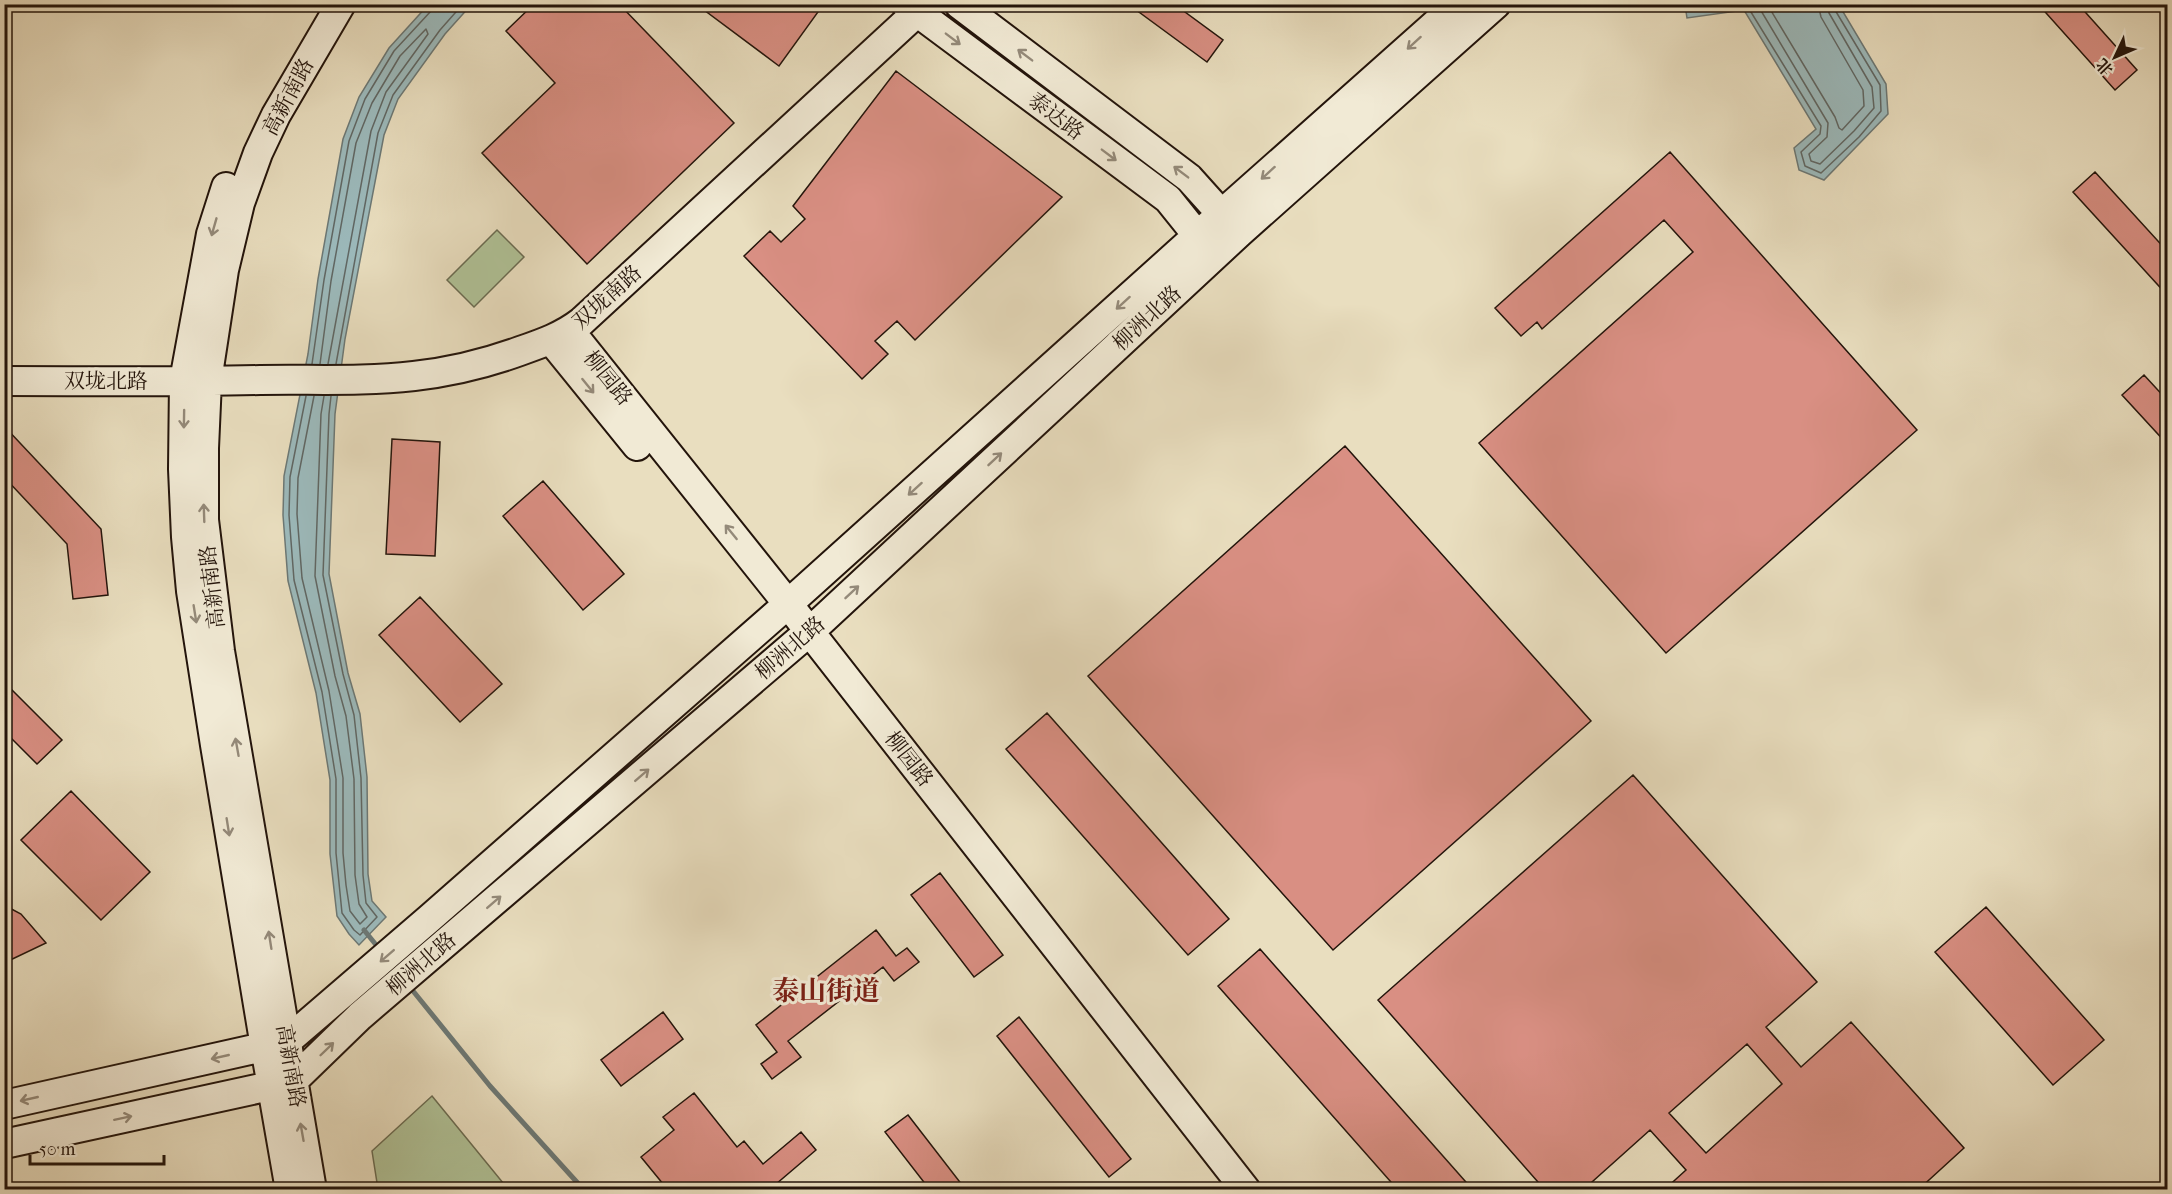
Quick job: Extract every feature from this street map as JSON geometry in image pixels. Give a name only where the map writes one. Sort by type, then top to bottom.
[{"type":"main road","name":"高新南路","points":[[290,1190],[282,1084],[220,651],[204,520],[204,448],[195,381],[211,234],[231,171],[258,110],[319,4]]},
{"type":"main road","name":"高新南路","points":[[195,381],[240,203],[258,153],[276,116],[341,4]]},
{"type":"main road","name":"泰达路","points":[[959,4],[1189,178],[1230,224]]},
{"type":"main road","name":"柳洲北路","points":[[282,1084],[803,637],[1458,4]]},
{"type":"main road","name":"柳洲北路","points":[[1230,224],[1496,4]]},
{"type":"main road","name":"双垅南路","points":[[195,381],[415,376],[472,366],[505,357],[561,336],[916,7]]},
{"type":"main road","name":"泰达路","points":[[916,7],[1168,199],[1206,246]]},
{"type":"main road","name":"柳洲北路","points":[[4,1105],[276,1045],[342,994],[781,610],[1206,246]]},
{"type":"main road","name":"柳园路","points":[[561,336],[1246,1190]]},
{"type":"main road","name":"双垅北路","points":[[4,381],[195,381]]},
{"type":"main road","name":"柳园路","points":[[803,637],[1227,1190]]},
{"type":"main road","name":"高新南路","points":[[282,1084],[312,1190]]},
{"type":"main road","points":[[4,1144],[282,1084]]},
{"type":"green space","points":[[497,230],[524,257],[474,307],[447,280]]},
{"type":"green space","points":[[432,1096],[508,1189],[378,1189],[372,1151]]},
{"type":"water","points":[[428,5],[471,5],[445,34],[398,99],[384,135],[345,339],[335,414],[329,574],[348,673],[360,714],[367,777],[368,874],[372,901],[386,917],[359,945],[337,916],[330,854],[330,780],[316,693],[288,581],[283,515],[284,476],[308,354],[318,279],[343,139],[359,97],[389,48]]},
{"type":"water","points":[[1685,5],[1839,5],[1886,84],[1888,114],[1824,180],[1799,170],[1794,148],[1816,129],[1744,10],[1687,18]]},
{"type":"building","points":[[534,4],[619,4],[734,123],[587,264],[482,153],[555,83],[506,31]]},
{"type":"building","points":[[696,4],[808,4],[818,12],[779,66]]},
{"type":"building","points":[[1128,4],[1174,4],[1223,40],[1207,62]]},
{"type":"building","points":[[2038,4],[2078,4],[2137,70],[2115,90]]},
{"type":"building","points":[[896,71],[1062,197],[915,340],[897,321],[875,341],[888,354],[862,379],[744,256],[770,231],[781,242],[805,219],[793,206]]},
{"type":"building","points":[[1670,152],[1917,430],[1666,653],[1479,443],[1693,252],[1664,220],[1542,329],[1537,322],[1521,336],[1495,308]]},
{"type":"building","points":[[2095,172],[2168,252],[2168,296],[2073,192]]},
{"type":"building","points":[[2144,375],[2168,401],[2168,445],[2122,395]]},
{"type":"building","points":[[4,426],[101,529],[108,595],[73,599],[67,544],[4,477]]},
{"type":"building","points":[[392,439],[440,442],[435,556],[386,554]]},
{"type":"building","points":[[1345,446],[1591,721],[1333,950],[1088,676]]},
{"type":"building","points":[[543,481],[624,574],[583,610],[503,516]]},
{"type":"building","points":[[420,597],[502,684],[460,722],[379,635]]},
{"type":"building","points":[[4,682],[62,740],[37,764],[4,731]]},
{"type":"building","points":[[1047,713],[1229,919],[1188,955],[1006,749]]},
{"type":"building","points":[[1633,775],[1817,982],[1766,1027],[1801,1067],[1851,1022],[1964,1148],[1918,1190],[1664,1190],[1686,1170],[1650,1130],[1583,1190],[1545,1190],[1378,1000]],"holes":[[[1747,1044],[1782,1084],[1706,1153],[1669,1113]]]},
{"type":"building","points":[[71,791],[150,872],[101,920],[21,840]]},
{"type":"building","points":[[940,873],[1003,955],[974,977],[911,895]]},
{"type":"building","points":[[4,905],[21,914],[46,943],[4,963]]},
{"type":"building","points":[[1986,907],[2104,1040],[2053,1085],[1935,952]]},
{"type":"building","points":[[876,930],[896,956],[907,948],[919,962],[894,981],[883,967],[788,1041],[801,1057],[772,1079],[761,1064],[777,1052],[756,1025]]},
{"type":"building","points":[[1260,949],[1473,1190],[1398,1190],[1218,986]]},
{"type":"building","points":[[663,1012],[683,1039],[621,1086],[601,1060]]},
{"type":"building","points":[[1019,1017],[1131,1159],[1109,1177],[997,1036]]},
{"type":"building","points":[[694,1093],[737,1147],[744,1141],[763,1164],[801,1132],[816,1150],[769,1190],[668,1190],[641,1157],[674,1130],[663,1117]]},
{"type":"building","points":[[908,1115],[966,1190],[930,1190],[885,1132]]},
{"type":"waterway","points":[[364,930],[381,951]]},
{"type":"waterway","points":[[409,986],[490,1086],[584,1190]]},
{"type":"district","name":"泰山街道","points":[[826,991]]}]
